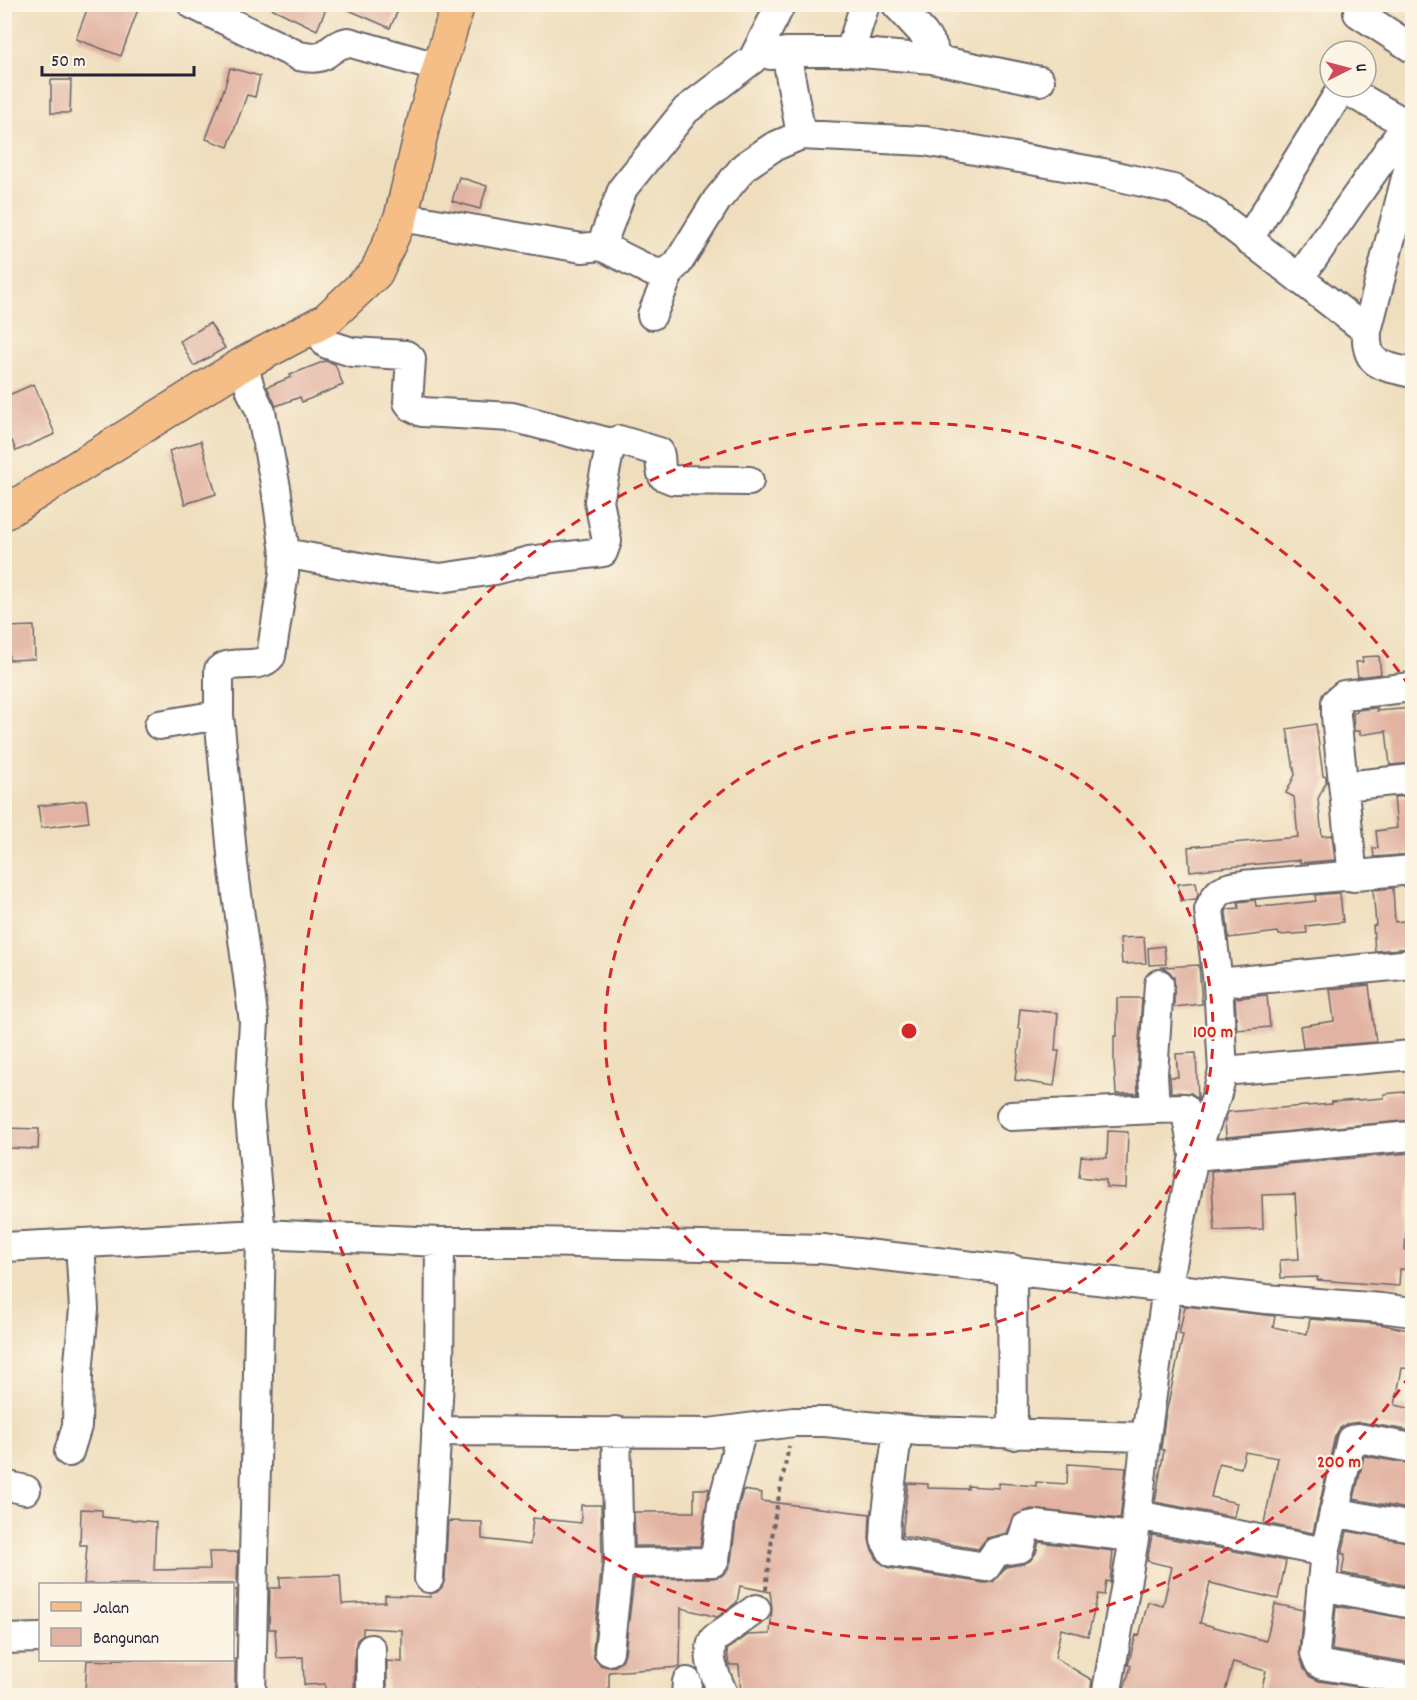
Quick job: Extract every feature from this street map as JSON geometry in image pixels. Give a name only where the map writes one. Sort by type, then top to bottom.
[{"type":"main road","points":[[4,513],[243,364],[326,321],[376,273],[401,217],[426,113],[458,4]]},
{"type":"street","points":[[192,4],[299,56],[311,59],[320,58],[348,42],[440,68]]},
{"type":"street","points":[[753,59],[781,4]]},
{"type":"street","points":[[850,52],[865,4]]},
{"type":"street","points":[[896,4],[924,33],[933,47],[932,59]]},
{"type":"street","points":[[1358,14],[1413,48]]},
{"type":"street","points":[[786,52],[801,135]]},
{"type":"street","points":[[601,246],[623,188],[686,110],[753,59],[786,52],[850,52],[932,59],[1040,81]]},
{"type":"street","points":[[1248,240],[1324,99]]},
{"type":"street","points":[[1300,277],[1409,126],[1362,99]]},
{"type":"street","points":[[652,315],[670,271],[678,263],[717,200],[745,166],[773,147],[801,135],[925,141],[1173,189],[1216,214],[1367,331]]},
{"type":"street","points":[[1413,154],[1367,331],[1366,346],[1370,357],[1378,364],[1413,373]]},
{"type":"street","points":[[401,217],[582,248],[601,246],[653,272],[670,271]]},
{"type":"street","points":[[315,326],[327,344],[352,352],[406,355],[411,359],[408,402],[422,412],[512,417],[611,443],[619,440],[659,452],[663,476],[673,480],[749,481]]},
{"type":"street","points":[[243,364],[251,391],[261,412],[276,488],[285,554],[270,656],[263,662],[225,665],[219,670],[219,715],[233,864],[254,1022],[249,1107],[261,1234],[256,1520],[242,1635],[251,1695]]},
{"type":"street","points":[[285,554],[386,572],[440,578],[495,570],[530,561],[603,552],[607,541],[600,501],[611,443]]},
{"type":"street","points":[[1353,877],[1336,702],[1344,694],[1413,687]]},
{"type":"street","points":[[159,725],[219,715]]},
{"type":"street","points":[[1344,786],[1413,779]]},
{"type":"street","points":[[1106,1695],[1136,1527],[1167,1288],[1194,1156],[1223,1071],[1218,983],[1209,910],[1213,898],[1224,888],[1413,870]]},
{"type":"street","points":[[1218,983],[1413,964]]},
{"type":"street","points":[[1155,1108],[1154,1074],[1159,984]]},
{"type":"street","points":[[1223,1071],[1413,1055]]},
{"type":"street","points":[[1011,1116],[1185,1108],[1194,1156]]},
{"type":"street","points":[[1194,1156],[1413,1136]]},
{"type":"street","points":[[4,1247],[261,1234],[440,1242],[822,1249],[1266,1299],[1413,1312]]},
{"type":"street","points":[[429,1578],[439,1379],[440,1242]]},
{"type":"street","points":[[69,1452],[77,1426],[78,1373],[84,1320],[80,1243]]},
{"type":"street","points":[[1012,1269],[1013,1435]]},
{"type":"street","points":[[436,1431],[709,1433],[794,1422],[825,1422],[898,1429],[1013,1435],[1146,1437]]},
{"type":"street","points":[[898,1429],[885,1540],[892,1552],[986,1567],[996,1552],[1020,1548],[1026,1527],[1035,1525],[1124,1536],[1136,1527],[1325,1552]]},
{"type":"street","points":[[619,1563],[713,1562],[722,1505],[742,1430]]},
{"type":"street","points":[[609,1651],[619,1563],[616,1431]]},
{"type":"street","points":[[1413,1448],[1358,1438],[1351,1440],[1325,1552],[1315,1653],[1322,1665],[1413,1680]]},
{"type":"street","points":[[1334,1512],[1413,1527]]},
{"type":"street","points":[[1322,1586],[1413,1604]]},
{"type":"street","points":[[724,1695],[711,1663],[710,1646],[714,1639],[756,1609]]},
{"type":"street","points":[[4,1639],[39,1638]]},
{"type":"street","points":[[371,1649],[371,1695]]},
{"type":"path","points":[[756,1609],[768,1586],[774,1521],[794,1422]]},
{"type":"building","points":[[89,4],[140,4],[121,56],[76,39]]},
{"type":"building","points":[[263,4],[328,4],[317,30]]},
{"type":"building","points":[[335,4],[386,4],[398,10],[390,28]]},
{"type":"building","points":[[230,68],[260,76],[255,97],[247,95],[228,147],[206,139]]},
{"type":"building","points":[[51,80],[71,80],[70,113],[51,113]]},
{"type":"building","points":[[459,177],[487,186],[480,209],[452,201]]},
{"type":"building","points":[[210,323],[225,348],[194,366],[180,341]]},
{"type":"building","points":[[325,361],[335,364],[343,385],[302,402],[300,397],[276,406],[267,387]]},
{"type":"building","points":[[34,384],[55,434],[16,451],[12,441],[4,444],[4,397]]},
{"type":"building","points":[[201,441],[216,494],[185,504],[169,451]]},
{"type":"building","points":[[34,626],[35,659],[9,660],[7,627]]},
{"type":"building","points":[[1379,656],[1381,674],[1358,677],[1356,662],[1363,662],[1362,657]]},
{"type":"building","points":[[1377,708],[1377,711],[1413,708],[1413,763],[1390,765],[1386,731],[1360,735],[1360,731],[1354,731],[1353,713],[1357,710]]},
{"type":"building","points":[[1316,724],[1323,776],[1326,777],[1318,799],[1322,836],[1332,835],[1335,860],[1300,863],[1300,860],[1190,871],[1188,847],[1298,837],[1294,797],[1286,793],[1295,775],[1287,729]]},
{"type":"building","points":[[1411,796],[1413,854],[1374,857],[1373,848],[1378,848],[1376,831],[1397,828],[1394,797]]},
{"type":"building","points":[[86,800],[89,822],[41,828],[38,806]]},
{"type":"building","points":[[1196,882],[1198,895],[1196,899],[1180,901],[1178,884]]},
{"type":"building","points":[[1393,888],[1395,922],[1413,920],[1413,948],[1375,951],[1373,926],[1376,925],[1373,890]]},
{"type":"building","points":[[1340,893],[1343,922],[1306,926],[1307,933],[1279,935],[1278,932],[1229,938],[1226,912],[1227,909],[1239,908],[1238,902],[1255,900],[1256,906],[1272,906],[1316,901],[1315,895]]},
{"type":"building","points":[[1144,937],[1146,963],[1122,964],[1120,938]]},
{"type":"building","points":[[1164,946],[1166,964],[1149,965],[1148,948]]},
{"type":"building","points":[[1199,965],[1202,1004],[1174,1007],[1174,977],[1162,967]]},
{"type":"building","points":[[1369,985],[1376,1042],[1303,1048],[1300,1026],[1334,1021],[1330,989]]},
{"type":"building","points":[[1267,995],[1270,1027],[1237,1030],[1235,998]]},
{"type":"building","points":[[1117,998],[1142,998],[1137,1073],[1138,1093],[1116,1094],[1114,1036],[1117,1036]]},
{"type":"building","points":[[1020,1009],[1058,1013],[1055,1051],[1059,1051],[1054,1086],[1015,1080],[1021,1029],[1018,1029]]},
{"type":"building","points":[[1196,1053],[1198,1098],[1191,1093],[1171,1092],[1170,1077],[1178,1077],[1176,1054]]},
{"type":"building","points":[[1413,1091],[1413,1120],[1226,1137],[1225,1121],[1228,1112],[1332,1104],[1331,1102],[1384,1098],[1384,1094]]},
{"type":"building","points":[[4,1128],[39,1129],[38,1149],[4,1148]]},
{"type":"building","points":[[1108,1131],[1128,1132],[1126,1188],[1106,1187],[1106,1180],[1079,1177],[1081,1156],[1107,1158]]},
{"type":"building","points":[[1411,1153],[1405,1250],[1413,1250],[1413,1270],[1400,1269],[1399,1286],[1317,1280],[1318,1277],[1281,1278],[1280,1260],[1299,1259],[1295,1194],[1262,1195],[1263,1229],[1215,1231],[1211,1171]]},
{"type":"building","points":[[1185,1306],[1275,1316],[1273,1327],[1307,1334],[1310,1319],[1379,1324],[1413,1331],[1413,1369],[1402,1368],[1395,1405],[1413,1409],[1413,1431],[1360,1422],[1346,1424],[1340,1428],[1335,1436],[1313,1533],[1264,1523],[1278,1458],[1245,1452],[1241,1468],[1219,1463],[1211,1497],[1237,1503],[1234,1517],[1155,1502],[1164,1450],[1161,1449],[1165,1418],[1183,1335],[1179,1334]]},
{"type":"building","points":[[1364,1456],[1413,1464],[1413,1510],[1354,1499]]},
{"type":"building","points":[[1068,1464],[1126,1468],[1120,1519],[1031,1509],[1015,1515],[1007,1533],[987,1538],[978,1549],[902,1536],[908,1483],[928,1484],[928,1488],[968,1489],[968,1486],[999,1488],[999,1483],[1036,1486],[1036,1482],[1067,1484]]},
{"type":"building","points":[[694,1489],[709,1489],[700,1546],[635,1546],[634,1512],[694,1512]]},
{"type":"building","points":[[743,1490],[762,1493],[761,1501],[870,1514],[871,1548],[878,1561],[889,1568],[984,1583],[993,1582],[1006,1567],[1030,1561],[1036,1553],[1039,1542],[1113,1551],[1110,1582],[1106,1581],[1104,1595],[1098,1594],[1088,1636],[1061,1629],[1055,1658],[1092,1680],[1090,1695],[741,1695],[739,1665],[729,1665],[727,1650],[748,1635],[770,1634],[772,1608],[770,1592],[740,1586],[737,1602],[717,1617],[681,1608],[680,1667],[609,1672],[609,1695],[520,1695],[520,1693],[476,1689],[476,1695],[387,1695],[387,1661],[402,1662],[402,1630],[363,1628],[363,1635],[357,1640],[355,1648],[354,1688],[325,1690],[325,1684],[304,1685],[303,1657],[277,1658],[275,1629],[269,1629],[270,1588],[280,1588],[280,1577],[340,1575],[342,1604],[385,1602],[385,1595],[430,1597],[430,1594],[442,1587],[445,1579],[448,1521],[482,1522],[482,1539],[530,1545],[533,1518],[581,1523],[581,1505],[601,1505],[602,1562],[593,1650],[594,1658],[600,1665],[615,1666],[622,1661],[625,1653],[634,1579],[721,1576],[727,1571],[731,1561],[738,1508]]},
{"type":"building","points":[[81,1509],[102,1510],[102,1517],[156,1522],[154,1570],[210,1569],[209,1552],[238,1552],[237,1584],[84,1583],[87,1545],[80,1545]]},
{"type":"building","points":[[1347,1531],[1413,1543],[1413,1587],[1342,1573],[1345,1554],[1342,1554]]},
{"type":"building","points":[[1152,1535],[1286,1561],[1278,1599],[1210,1583],[1200,1623],[1266,1641],[1275,1604],[1303,1610],[1299,1652],[1304,1669],[1310,1677],[1319,1681],[1405,1695],[1260,1695],[1266,1671],[1233,1662],[1224,1695],[1141,1695],[1124,1689],[1131,1666],[1128,1665],[1136,1635],[1139,1636],[1148,1602],[1163,1606],[1172,1567],[1147,1561]]},
{"type":"building","points":[[234,1590],[237,1590],[236,1630],[234,1630]]},
{"type":"building","points":[[1336,1606],[1413,1620],[1413,1663],[1332,1650]]},
{"type":"building","points":[[235,1659],[235,1695],[112,1695],[112,1692],[85,1691],[87,1661],[234,1661]]}]
